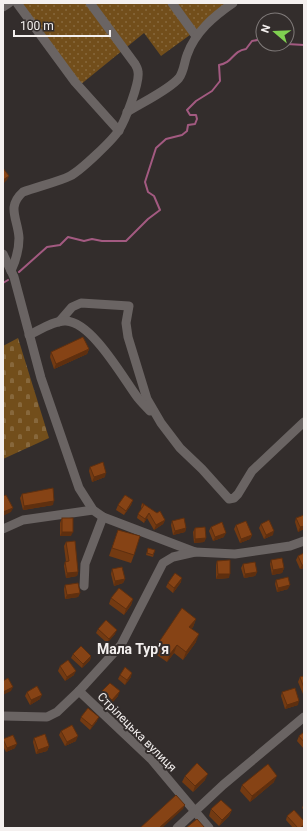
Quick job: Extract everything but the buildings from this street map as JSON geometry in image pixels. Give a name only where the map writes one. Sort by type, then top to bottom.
[{"type":"street","points":[[3,7],[8,3]]},
{"type":"street","points":[[16,3],[75,82],[119,131]]},
{"type":"street","points":[[11,271],[17,259],[19,237],[13,208],[17,197],[23,192],[70,176],[91,159],[119,131],[138,79],[138,72],[135,64],[90,3]]},
{"type":"street","points":[[172,3],[196,36]]},
{"type":"street","points":[[127,112],[169,87],[178,79],[183,71],[187,55],[196,36],[210,20],[233,3]]},
{"type":"street","points":[[3,254],[11,271],[41,378],[78,488],[93,510],[104,517],[195,552]]},
{"type":"street","points":[[59,322],[72,307],[81,303],[129,306],[126,323],[128,338],[147,399],[161,423]]},
{"type":"street","points":[[29,335],[59,322],[71,322],[81,326],[107,354],[139,399],[161,423],[180,448],[202,469],[227,497],[231,499],[238,494],[252,471],[304,422]]},
{"type":"street","points":[[3,529],[23,520],[93,510]]},
{"type":"street","points":[[84,586],[85,564],[104,517]]},
{"type":"street","points":[[3,716],[47,717],[57,712],[122,645],[163,563],[173,557],[195,552],[235,554],[290,546],[304,541]]},
{"type":"street","name":"Стрілецька вулиця","points":[[78,691],[152,760],[209,828]]},
{"type":"street","points":[[177,828],[196,812],[223,785],[304,717]]},
{"type":"green space","points":[[18,3],[234,3],[161,56],[144,33],[80,85]]},
{"type":"green space","points":[[18,338],[49,438],[3,459],[3,346]]},
{"type":"waterway","points":[[19,272],[47,247],[60,245],[68,237],[84,241],[92,239],[102,241],[126,241],[148,219],[160,210],[154,196],[148,192],[145,182],[156,148],[166,139],[182,135],[187,131],[188,125],[195,124],[197,119],[196,115],[190,115],[187,110],[196,101],[212,91],[220,81],[219,65],[227,62],[238,52],[246,49],[252,41],[255,40]]},
{"type":"waterway","points":[[295,44],[304,45]]},
{"type":"waterway","points":[[3,283],[8,280]]},
{"type":"district","name":"Мала Тур’я","points":[[133,649]]}]
